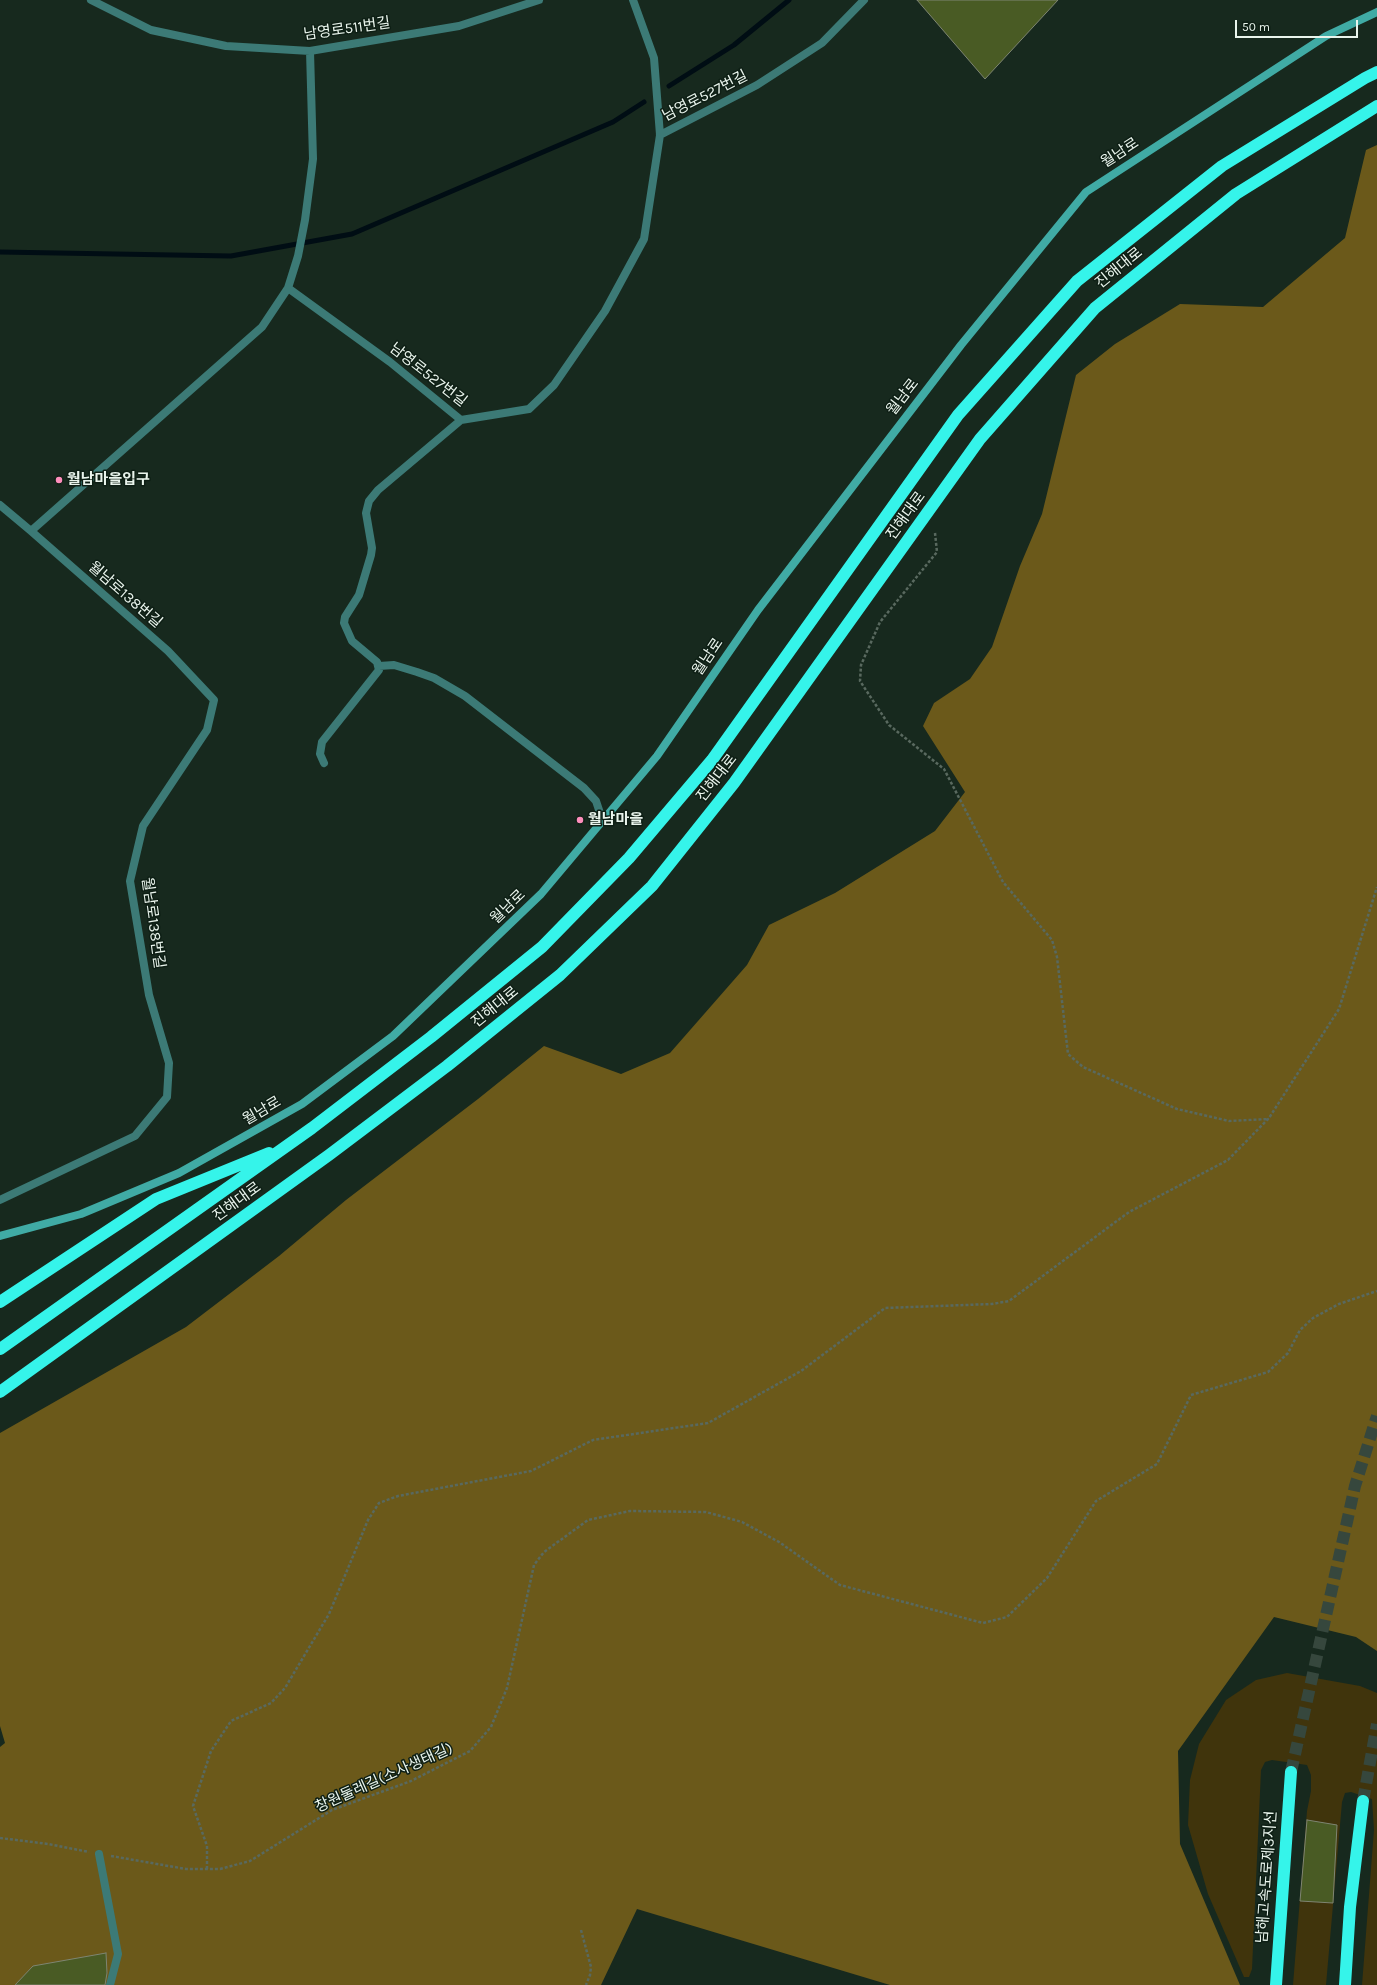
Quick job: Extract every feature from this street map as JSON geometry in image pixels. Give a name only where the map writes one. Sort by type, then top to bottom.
[{"type":"highway","name":"진해대로","points":[[0,1349],[289,1145],[431,1037],[542,947],[629,858],[712,760],[958,415],[1077,281],[1222,166],[1377,72]]},
{"type":"highway","name":"진해대로","points":[[0,1392],[329,1155],[447,1066],[560,976],[652,886],[734,783],[980,439],[1095,308],[1236,194],[1377,106]]},
{"type":"highway","points":[[0,1302],[156,1199],[289,1145]]},
{"type":"highway","name":"남해고속도로제3지선","points":[[1276,1985],[1291,1772]]},
{"type":"highway","points":[[1345,1985],[1350,1907],[1363,1801]]},
{"type":"main road","name":"월남로","points":[[0,1236],[81,1214],[179,1173],[302,1104],[394,1036],[541,894],[603,822],[657,756],[758,610],[962,345],[1086,192],[1326,36],[1377,12]]},
{"type":"street","name":"남영로511번길","points":[[91,0],[151,30],[226,46],[310,51],[459,26],[539,0]]},
{"type":"street","points":[[633,0],[654,58],[660,135]]},
{"type":"street","name":"남영로527번길","points":[[288,288],[390,362],[461,420],[529,409],[554,385],[605,311],[644,239],[660,135],[757,85],[822,42],[864,0]]},
{"type":"street","points":[[0,505],[31,532],[262,327],[288,288],[298,256],[305,220],[313,159],[310,51]]},
{"type":"street","points":[[324,763],[320,754],[322,742],[348,708],[365,690],[379,670],[377,662],[352,641],[344,623],[345,616],[359,595],[371,555],[367,506],[378,490],[461,420]]},
{"type":"street","name":"월남로138번길","points":[[0,1200],[135,1136],[167,1097],[169,1063],[149,995],[130,881],[143,826],[207,730],[214,700],[168,651],[31,532]]},
{"type":"street","points":[[379,666],[394,666],[417,672],[434,678],[465,696],[584,788],[596,801],[603,822]]},
{"type":"street","points":[[99,1854],[118,1954],[110,1985]]},
{"type":"path","points":[[935,533],[937,552],[880,622],[861,665],[860,681],[889,725],[944,769],[1003,882],[1052,940],[1057,957],[1068,1054],[1083,1067],[1177,1109],[1229,1121],[1269,1118]]},
{"type":"path","points":[[207,1869],[207,1846],[193,1806],[211,1751],[231,1721],[271,1703],[285,1688],[329,1614],[368,1520],[379,1503],[398,1496],[531,1471],[593,1440],[708,1423],[801,1371],[885,1308],[992,1304],[1009,1300],[1129,1212],[1228,1160],[1269,1118],[1339,1009],[1377,887]]},
{"type":"path","name":"창원둘레길(소사생태길)","points":[[0,1838],[48,1844],[186,1869],[220,1869],[250,1861],[332,1810],[411,1781],[470,1751],[491,1727],[507,1688],[534,1565],[544,1552],[588,1520],[630,1511],[706,1512],[742,1522],[779,1542],[840,1585],[983,1623],[1007,1617],[1047,1578],[1096,1501],[1157,1464],[1191,1395],[1268,1372],[1288,1353],[1300,1330],[1313,1318],[1339,1304],[1377,1291]]},
{"type":"path","points":[[581,1930],[591,1966],[590,1975],[586,1985]]},
{"type":"shaded area","points":[[1377,145],[1377,1651],[1356,1637],[1274,1617],[1178,1751],[1180,1844],[1240,1985],[890,1985],[637,1909],[601,1985],[0,1985],[0,1747],[5,1743],[0,1726],[0,1433],[186,1327],[279,1256],[346,1200],[478,1099],[544,1046],[621,1074],[670,1053],[747,965],[769,925],[835,893],[935,831],[965,792],[923,726],[934,703],[970,679],[992,647],[1020,566],[1042,514],[1076,375],[1115,344],[1180,304],[1263,307],[1345,238],[1366,150]]},
{"type":"shaded area","points":[[1287,1673],[1360,1686],[1377,1693],[1377,1985],[1362,1985],[1374,1830],[1372,1799],[1351,1792],[1345,1793],[1342,1802],[1326,1985],[1293,1985],[1307,1811],[1311,1791],[1311,1775],[1307,1765],[1272,1760],[1265,1762],[1261,1770],[1252,1969],[1249,1977],[1244,1977],[1208,1894],[1188,1825],[1190,1780],[1199,1744],[1226,1700],[1256,1680]]},
{"type":"building","points":[[917,0],[1058,0],[985,79]]},
{"type":"building","points":[[1307,1820],[1337,1825],[1333,1903],[1300,1901]]},
{"type":"building","points":[[106,1953],[107,1973],[105,1985],[15,1985],[33,1966]]},
{"type":"waterway","points":[[669,86],[734,45],[789,0]]},
{"type":"waterway","points":[[0,252],[231,256],[352,234],[613,122],[644,102]]},
{"type":"tunnel","points":[[1291,1772],[1355,1486],[1377,1416]]},
{"type":"tunnel","points":[[1363,1801],[1377,1724]]},
{"type":"place","name":"월남마을입구","points":[[59,480]]},
{"type":"place","name":"월남마을","points":[[580,820]]}]
